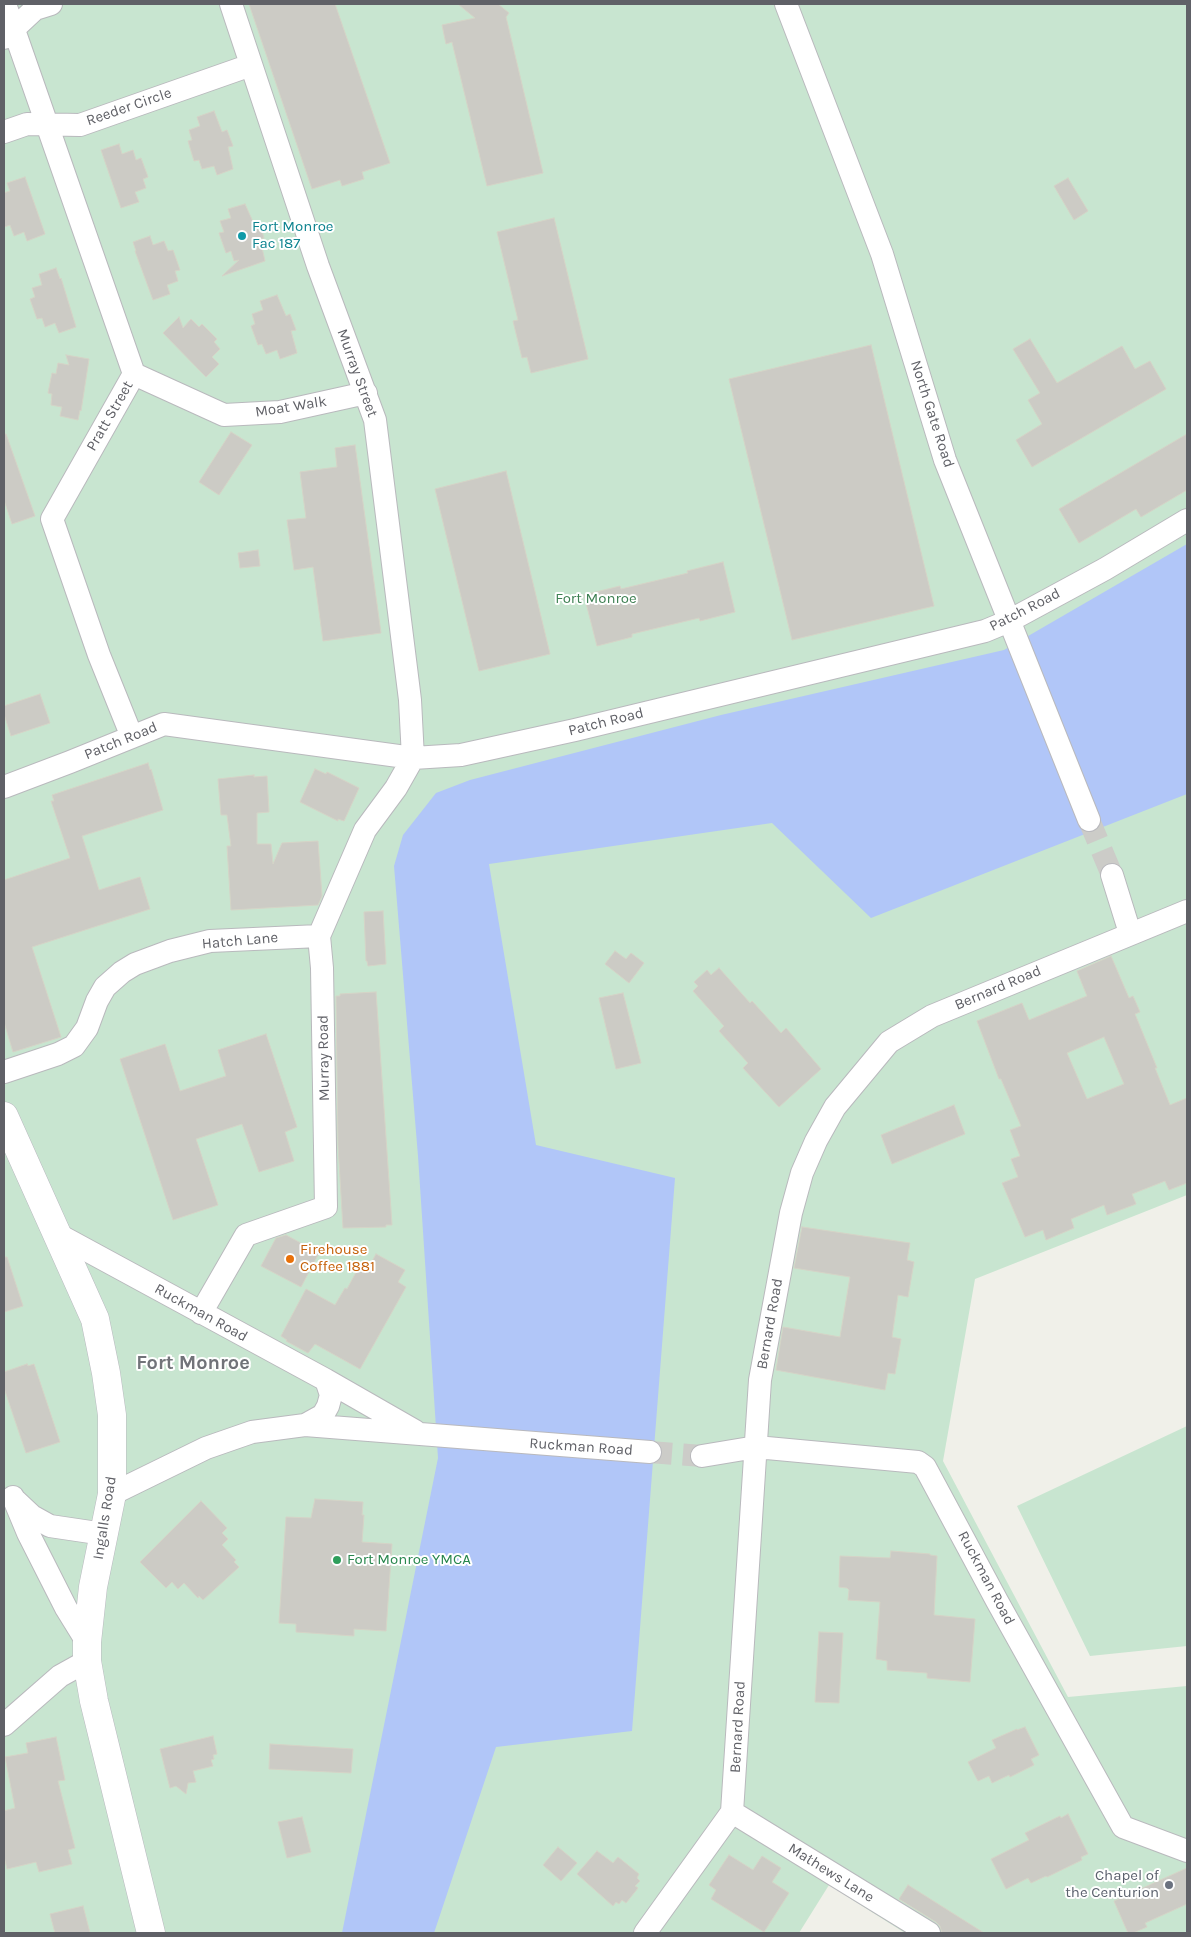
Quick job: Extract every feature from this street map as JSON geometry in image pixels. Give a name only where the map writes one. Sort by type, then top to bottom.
[{"type":"street","name":"Pratt Street","points":[[5,4],[9,34],[47,124],[134,374],[52,519],[99,655],[132,737]]},
{"type":"street","points":[[9,34],[35,9],[51,4]]},
{"type":"street","name":"Murray Street","points":[[231,4],[318,266],[375,420],[409,691],[413,758]]},
{"type":"street","name":"North Gate Road","points":[[786,4],[882,254],[945,460],[1089,820]]},
{"type":"street","name":"Reeder Circle","points":[[4,132],[27,124],[80,125],[251,65]]},
{"type":"street","name":"Moat Walk","points":[[134,374],[224,415],[280,412],[366,393]]},
{"type":"street","name":"Patch Road","points":[[4,787],[164,724],[413,758],[461,755],[575,730],[985,631],[1012,627],[1187,520]]},
{"type":"street","name":"Murray Road","points":[[201,1313],[246,1235],[326,1207],[322,968],[319,936],[365,830],[396,788],[413,758]]},
{"type":"street","points":[[1112,875],[1130,933]]},
{"type":"street","name":"Bernard Road","points":[[732,1812],[760,1380],[791,1213],[802,1173],[816,1142],[835,1108],[888,1042],[932,1016],[1187,910]]},
{"type":"street","name":"Hatch Lane","points":[[4,1072],[58,1054],[74,1046],[87,1028],[96,1001],[104,987],[135,964],[170,951],[210,941],[319,936]]},
{"type":"street","name":"Ingalls Road","points":[[4,1116],[95,1319],[112,1415],[112,1494],[93,1587],[87,1651],[94,1701],[151,1933]]},
{"type":"street","name":"Ruckman Road","points":[[57,1234],[326,1380],[423,1436]]},
{"type":"street","points":[[305,1425],[323,1415],[328,1406],[331,1395],[326,1380]]},
{"type":"street","name":"Ruckman Road","points":[[112,1494],[206,1448],[252,1432],[305,1425],[423,1436],[650,1452]]},
{"type":"street","name":"Ruckman Road","points":[[702,1456],[756,1447],[918,1462],[926,1467],[1123,1827],[1187,1851]]},
{"type":"street","points":[[8,1492],[32,1516],[50,1526],[104,1534]]},
{"type":"street","points":[[4,1725],[87,1651],[8,1492]]},
{"type":"street","points":[[645,1933],[732,1812]]},
{"type":"street","name":"Mathews Lane","points":[[732,1812],[929,1933]]},
{"type":"green space","name":"Fort Monroe","points":[[4,4],[1187,4],[1187,1195],[975,1279],[943,1461],[1068,1697],[1187,1686],[1187,1933],[905,1933],[829,1885],[799,1933],[4,1933]]},
{"type":"green space","points":[[1187,1426],[1187,1646],[1090,1656],[1017,1506]]},
{"type":"water","points":[[1187,544],[1187,794],[871,918],[772,823],[489,864],[536,1145],[675,1178],[632,1731],[496,1747],[434,1933],[342,1933],[438,1458],[418,1156],[394,866],[403,835],[436,793],[470,780],[721,715],[1004,650]]},
{"type":"building","points":[[249,4],[335,4],[390,163],[362,172],[364,179],[342,186],[340,180],[312,189]]},
{"type":"building","points":[[458,4],[498,4],[509,13],[506,17],[543,173],[487,186],[452,42],[446,44],[442,25],[475,18]]},
{"type":"building","points":[[214,111],[222,132],[227,130],[233,146],[228,147],[233,169],[217,175],[214,166],[202,169],[199,160],[194,161],[188,141],[192,140],[189,130],[200,126],[197,117]]},
{"type":"building","points":[[119,144],[122,154],[133,150],[136,160],[141,158],[148,177],[143,179],[146,188],[135,192],[139,202],[121,208],[101,150]]},
{"type":"building","points":[[25,177],[45,234],[27,241],[24,232],[14,236],[10,225],[4,227],[4,193],[10,191],[7,183]]},
{"type":"building","points":[[1068,178],[1088,211],[1074,220],[1054,186]]},
{"type":"building","name":"Fort Monroe Fac 187","points":[[245,204],[254,224],[259,222],[264,238],[260,239],[265,261],[222,276],[239,260],[234,261],[231,251],[226,253],[219,233],[224,232],[220,221],[231,218],[228,209]]},
{"type":"building","points":[[554,218],[588,359],[531,373],[527,357],[522,358],[513,321],[518,320],[497,232]]},
{"type":"building","points":[[150,236],[153,245],[164,241],[168,251],[173,250],[180,270],[175,271],[178,281],[167,285],[170,294],[153,300],[133,242]]},
{"type":"building","points":[[56,268],[61,278],[76,327],[59,333],[55,323],[45,327],[42,318],[37,319],[30,299],[35,297],[32,288],[42,285],[39,274]]},
{"type":"building","points":[[277,295],[286,316],[290,314],[296,330],[291,331],[297,353],[280,359],[277,350],[266,354],[262,344],[258,345],[251,326],[255,324],[252,314],[263,310],[260,301]]},
{"type":"building","points":[[179,317],[183,328],[191,319],[199,327],[202,324],[217,339],[214,342],[220,349],[212,357],[219,364],[206,377],[163,333]]},
{"type":"building","points":[[1030,339],[1057,383],[1122,346],[1135,369],[1150,361],[1166,389],[1032,467],[1016,440],[1042,424],[1028,400],[1040,393],[1013,349]]},
{"type":"building","points":[[871,345],[934,606],[792,640],[729,379]]},
{"type":"building","points":[[66,355],[89,359],[78,420],[60,416],[62,407],[51,405],[52,394],[48,393],[52,373],[56,374],[58,363],[69,365]]},
{"type":"building","points":[[231,432],[252,445],[219,495],[199,482]]},
{"type":"building","points":[[4,434],[6,434],[35,516],[12,524],[4,500]]},
{"type":"building","points":[[1187,434],[1187,490],[1141,517],[1136,509],[1079,543],[1059,509]]},
{"type":"building","points":[[355,445],[381,633],[323,641],[313,567],[294,570],[287,520],[306,518],[300,472],[337,467],[335,448]]},
{"type":"building","points":[[506,471],[550,654],[479,671],[435,489]]},
{"type":"building","points":[[258,550],[260,566],[240,568],[238,553]]},
{"type":"building","points":[[723,562],[735,612],[700,621],[699,618],[632,634],[632,637],[597,646],[584,595],[620,586],[621,589],[688,573],[687,571]]},
{"type":"building","points":[[40,694],[50,723],[11,736],[4,714],[4,706]]},
{"type":"building","points":[[148,763],[163,810],[82,836],[99,890],[140,877],[150,909],[32,947],[61,1037],[13,1052],[4,1022],[4,880],[70,858],[51,801],[54,801],[52,795]]},
{"type":"building","points":[[315,769],[326,774],[327,772],[359,788],[344,821],[338,819],[338,821],[300,802]]},
{"type":"building","points":[[254,775],[254,777],[267,776],[269,812],[257,813],[257,844],[271,844],[273,864],[282,843],[318,841],[322,896],[318,905],[231,910],[227,846],[231,846],[227,815],[221,815],[218,779]]},
{"type":"building","points":[[383,911],[386,964],[368,966],[366,961],[364,912]]},
{"type":"building","points":[[615,951],[626,959],[631,953],[644,963],[629,983],[605,964]]},
{"type":"building","points":[[1111,956],[1129,998],[1133,996],[1140,1012],[1135,1014],[1170,1105],[1187,1098],[1187,1183],[1169,1190],[1165,1181],[1132,1194],[1136,1204],[1107,1215],[1104,1205],[1071,1219],[1074,1228],[1046,1240],[1043,1230],[1025,1237],[1002,1183],[1018,1177],[1011,1159],[1020,1156],[1010,1130],[1021,1126],[1001,1079],[999,1079],[977,1021],[1022,1003],[1029,1020],[1087,996],[1077,971]],"holes":[[[1104,1037],[1124,1084],[1087,1099],[1067,1053]]]},
{"type":"building","points":[[719,968],[750,1003],[752,1001],[781,1033],[786,1028],[821,1069],[779,1107],[743,1068],[748,1063],[719,1031],[724,1026],[693,991],[698,986],[694,982],[707,970],[711,975]]},
{"type":"building","points":[[376,992],[392,1225],[386,1225],[386,1227],[343,1228],[338,1145],[336,996],[340,996],[340,994]]},
{"type":"building","points":[[623,993],[641,1063],[616,1069],[599,998]]},
{"type":"building","points":[[266,1034],[297,1127],[285,1132],[294,1161],[259,1172],[242,1124],[196,1139],[218,1205],[173,1220],[120,1059],[165,1044],[180,1091],[226,1076],[218,1050]]},
{"type":"building","points":[[954,1105],[965,1134],[892,1164],[881,1135]]},
{"type":"building","points":[[802,1227],[910,1243],[907,1260],[914,1262],[908,1297],[898,1295],[892,1337],[901,1339],[895,1374],[888,1373],[885,1390],[776,1370],[783,1327],[840,1337],[850,1277],[794,1268]]},
{"type":"building","name":"Firehouse Coffee 1881","points":[[286,1235],[319,1253],[301,1287],[261,1266],[276,1238]]},
{"type":"building","points":[[376,1254],[405,1270],[398,1282],[406,1287],[360,1369],[315,1344],[308,1353],[286,1341],[281,1336],[306,1289],[335,1305],[345,1288],[347,1289],[360,1265],[368,1269]]},
{"type":"building","points":[[4,1257],[7,1257],[23,1306],[4,1312]]},
{"type":"building","points":[[27,1364],[28,1366],[34,1364],[60,1442],[26,1453],[4,1388],[4,1372]]},
{"type":"building","name":"Fort Monroe YMCA","points":[[315,1499],[363,1502],[362,1542],[392,1544],[386,1631],[354,1629],[354,1636],[296,1632],[296,1624],[279,1623],[286,1517],[311,1518]]},
{"type":"building","points":[[201,1501],[227,1528],[222,1533],[228,1539],[222,1545],[236,1560],[234,1562],[239,1567],[203,1600],[199,1596],[198,1598],[184,1583],[178,1589],[172,1582],[166,1588],[140,1562]]},
{"type":"building","points":[[891,1551],[937,1556],[934,1615],[975,1619],[970,1682],[927,1678],[927,1673],[887,1670],[887,1661],[876,1659],[880,1602],[848,1600],[849,1590],[839,1587],[840,1556],[890,1558]]},
{"type":"building","points":[[819,1632],[843,1633],[839,1703],[815,1702]]},
{"type":"building","points":[[1025,1727],[1039,1755],[1031,1759],[1034,1765],[1010,1777],[1009,1775],[992,1783],[989,1776],[978,1781],[968,1762],[996,1748],[992,1740]]},
{"type":"building","points":[[213,1736],[217,1754],[213,1755],[214,1759],[211,1760],[213,1766],[193,1771],[196,1782],[188,1783],[186,1794],[176,1786],[170,1788],[160,1749]]},
{"type":"building","points":[[56,1737],[65,1780],[58,1781],[75,1848],[68,1850],[72,1864],[39,1872],[36,1862],[7,1869],[4,1856],[4,1811],[15,1808],[5,1757],[28,1753],[26,1743]]},
{"type":"building","points":[[270,1744],[353,1749],[351,1773],[269,1769]]},
{"type":"building","points":[[1068,1814],[1088,1854],[1081,1857],[1082,1860],[1047,1877],[1031,1883],[1028,1878],[1006,1889],[991,1859],[1029,1840],[1025,1833]]},
{"type":"building","points":[[302,1817],[311,1852],[287,1858],[278,1822]]},
{"type":"building","points":[[558,1847],[577,1863],[561,1881],[543,1865]]},
{"type":"building","points":[[597,1851],[613,1863],[618,1857],[639,1874],[637,1878],[640,1881],[635,1886],[638,1888],[626,1903],[622,1900],[619,1904],[616,1902],[613,1906],[577,1874]]},
{"type":"building","points":[[729,1855],[753,1870],[762,1856],[781,1868],[772,1882],[789,1893],[764,1932],[711,1899],[716,1890],[709,1885]]},
{"type":"building","name":"Chapel of the Centurion","points":[[1187,1868],[1187,1904],[1145,1923],[1147,1927],[1133,1933],[1128,1933],[1114,1901]]},
{"type":"building","points":[[908,1885],[984,1933],[942,1933],[940,1926],[936,1922],[899,1899]]},
{"type":"building","points":[[83,1906],[90,1933],[55,1933],[50,1914]]},
{"type":"tunnel","points":[[1089,820],[1112,875]]},
{"type":"tunnel","points":[[650,1452],[702,1456]]},
{"type":"place","name":"Fort Monroe Fac 187","points":[[242,236]]},
{"type":"place","name":"Firehouse Coffee 1881","points":[[290,1259]]},
{"type":"place","name":"Fort Monroe YMCA","points":[[337,1560]]},
{"type":"place","name":"Chapel of the Centurion","points":[[1169,1885]]},
{"type":"district","name":"Fort Monroe","points":[[193,1363]]}]
